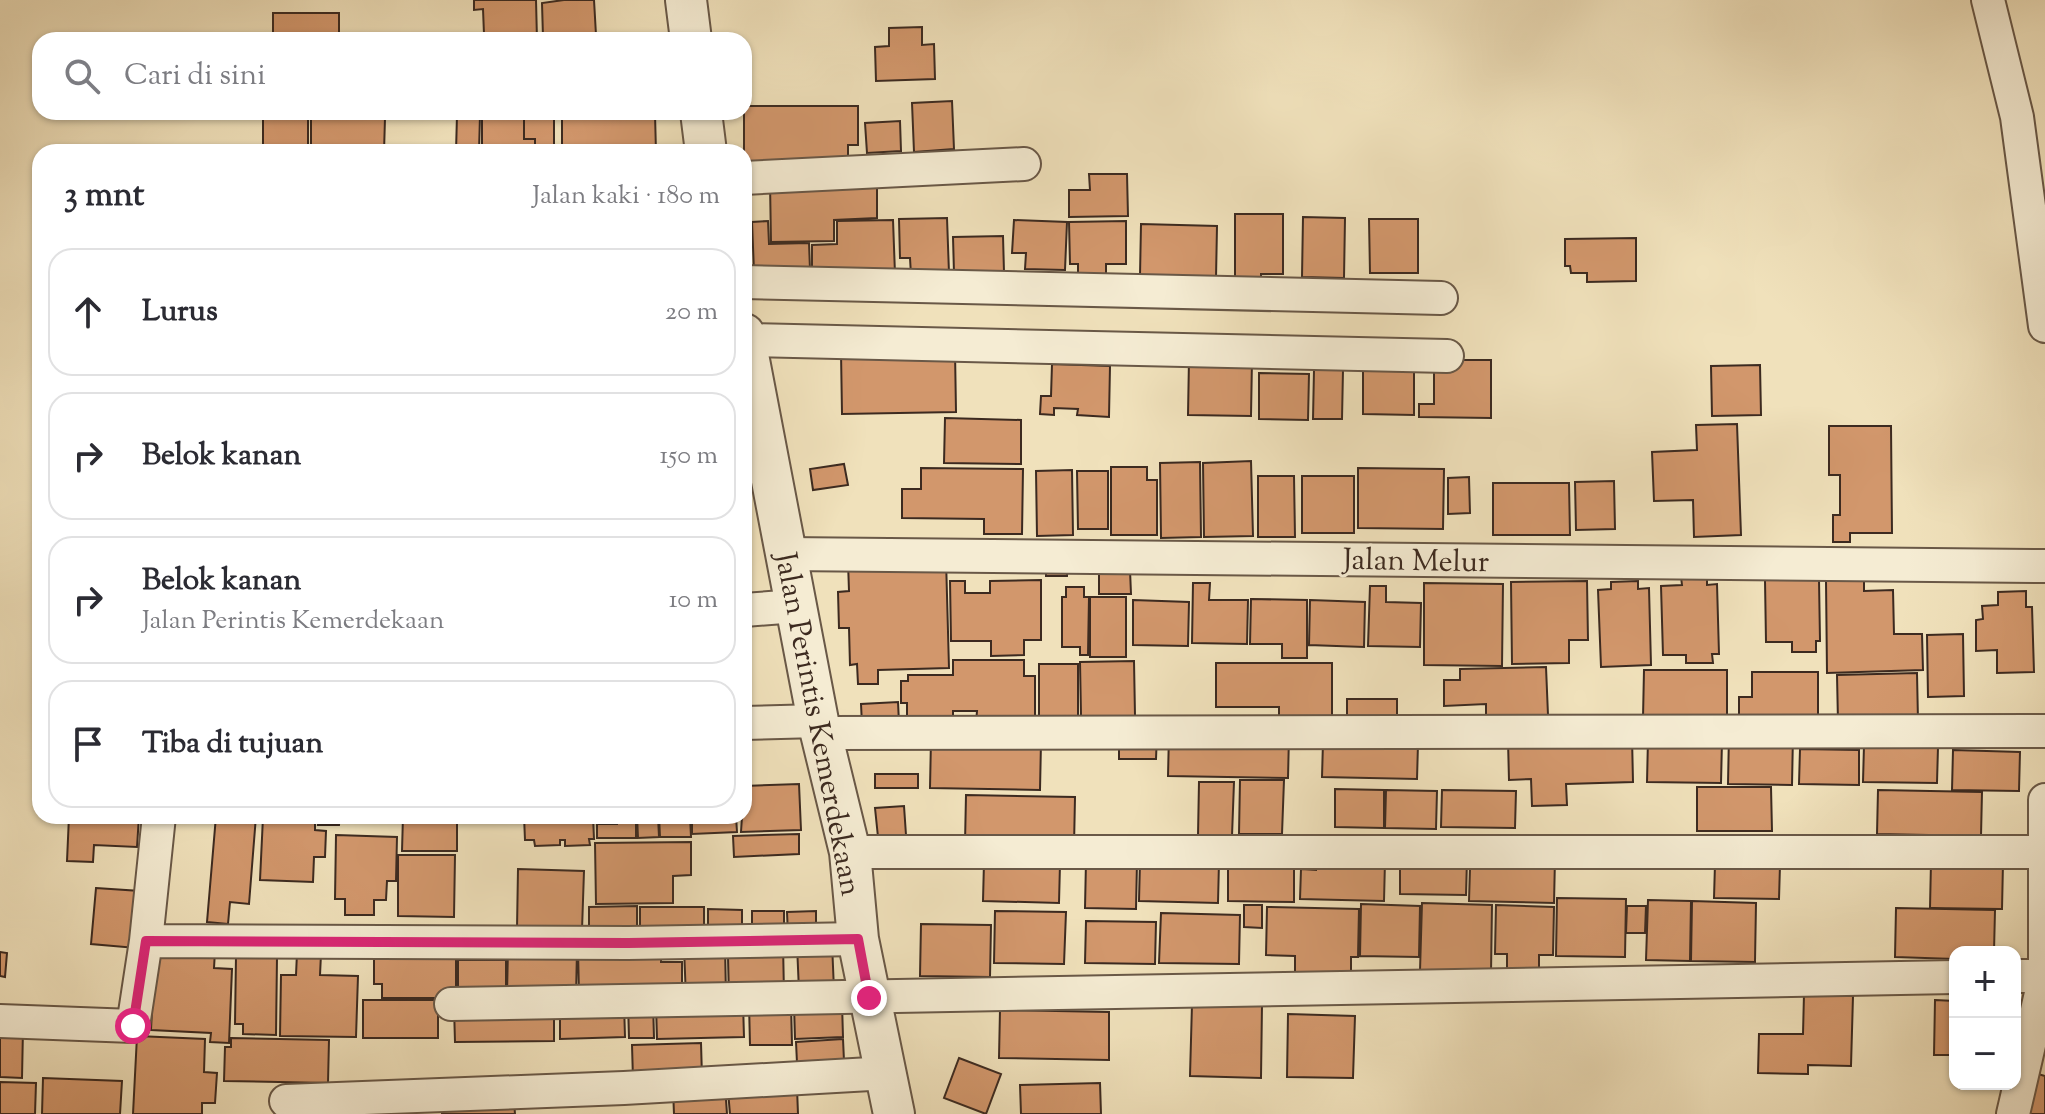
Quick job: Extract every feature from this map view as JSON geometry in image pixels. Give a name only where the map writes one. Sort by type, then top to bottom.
[{"type":"street","points":[[686,0],[690,32]]},
{"type":"street","points":[[1988,0],[2017,117],[2045,326]]},
{"type":"street","points":[[702,120],[705,144]]},
{"type":"street","points":[[752,178],[1024,164]]},
{"type":"street","points":[[752,282],[1441,298]]},
{"type":"street","points":[[752,337],[1447,356]]},
{"type":"street","name":"Jalan Perintis Kemerdekaan","points":[[752,374],[820,727],[850,852],[858,939],[894,1114]]},
{"type":"street","name":"Jalan Melur","points":[[786,554],[2045,566]]},
{"type":"street","points":[[752,609],[796,606]]},
{"type":"street","points":[[752,723],[820,727],[2045,731]]},
{"type":"street","points":[[2013,1114],[2045,976],[2045,800]]},
{"type":"street","points":[[0,1021],[133,1026],[158,824]]},
{"type":"street","points":[[850,852],[2044,852]]},
{"type":"street","points":[[146,941],[628,943],[858,939]]},
{"type":"street","points":[[2021,976],[2045,976]]},
{"type":"street","points":[[451,1004],[1949,977]]},
{"type":"street","points":[[286,1101],[624,1088],[888,1073]]},
{"type":"building","points":[[474,0],[536,0],[537,32],[484,32],[483,9],[474,10]]},
{"type":"building","points":[[594,0],[596,32],[543,32],[542,3]]},
{"type":"building","points":[[273,13],[339,13],[339,32],[273,32]]},
{"type":"building","points":[[922,27],[922,45],[934,44],[935,79],[876,81],[875,47],[889,46],[889,28]]},
{"type":"building","points":[[952,101],[954,149],[914,152],[912,103]]},
{"type":"building","points":[[752,106],[858,106],[858,145],[848,145],[848,170],[752,163],[752,144],[744,144],[744,120],[752,120]]},
{"type":"building","points":[[263,120],[308,120],[308,144],[263,144]]},
{"type":"building","points":[[311,120],[385,120],[384,144],[311,144]]},
{"type":"building","points":[[457,120],[480,120],[479,144],[456,144]]},
{"type":"building","points":[[482,120],[524,120],[524,139],[535,139],[535,144],[482,144]]},
{"type":"building","points":[[524,120],[554,120],[554,144],[535,144],[535,139],[524,139]]},
{"type":"building","points":[[562,120],[655,120],[656,144],[562,144]]},
{"type":"building","points":[[900,121],[901,151],[867,153],[865,123]]},
{"type":"building","points":[[1089,174],[1127,174],[1128,216],[1069,217],[1069,190],[1090,190]]},
{"type":"building","points":[[877,181],[877,218],[834,220],[834,241],[771,242],[770,183]]},
{"type":"building","points":[[1235,214],[1283,214],[1283,274],[1261,274],[1261,280],[1235,280]]},
{"type":"building","points":[[1303,217],[1345,218],[1344,278],[1302,277]]},
{"type":"building","points":[[947,218],[949,273],[911,275],[910,258],[900,258],[899,219]]},
{"type":"building","points":[[1369,219],[1418,219],[1418,273],[1370,273]]},
{"type":"building","points":[[893,220],[895,274],[862,275],[862,268],[812,269],[812,245],[837,244],[837,221]]},
{"type":"building","points":[[1014,220],[1067,222],[1065,270],[1025,269],[1026,253],[1012,253]]},
{"type":"building","points":[[768,221],[769,244],[809,243],[810,270],[754,272],[752,222]]},
{"type":"building","points":[[1126,221],[1126,264],[1106,264],[1106,275],[1078,275],[1078,264],[1070,264],[1069,222]]},
{"type":"building","points":[[1141,224],[1217,226],[1216,278],[1140,276]]},
{"type":"building","points":[[1003,236],[1004,272],[954,273],[953,237]]},
{"type":"building","points":[[1636,238],[1636,281],[1587,282],[1587,273],[1571,273],[1570,266],[1565,266],[1565,239]]},
{"type":"building","points":[[955,351],[956,412],[842,414],[841,352]]},
{"type":"building","points":[[1189,359],[1252,360],[1251,416],[1188,415]]},
{"type":"building","points":[[1434,360],[1491,360],[1491,418],[1419,417],[1419,404],[1434,404]]},
{"type":"building","points":[[1052,364],[1110,366],[1109,417],[1077,415],[1078,409],[1054,408],[1054,415],[1040,414],[1041,396],[1051,396]]},
{"type":"building","points":[[1363,365],[1414,366],[1414,415],[1363,414]]},
{"type":"building","points":[[1760,365],[1761,415],[1712,416],[1711,366]]},
{"type":"building","points":[[1314,370],[1343,370],[1342,419],[1313,419]]},
{"type":"building","points":[[1259,373],[1309,374],[1308,420],[1259,419]]},
{"type":"building","points":[[945,418],[1021,420],[1021,464],[944,463]]},
{"type":"building","points":[[1737,424],[1741,535],[1694,537],[1693,500],[1654,501],[1652,452],[1697,450],[1696,425]]},
{"type":"building","points":[[1829,426],[1891,426],[1892,533],[1850,533],[1850,542],[1833,542],[1833,515],[1840,515],[1840,475],[1829,475]]},
{"type":"building","points":[[1251,461],[1253,536],[1204,537],[1203,463]]},
{"type":"building","points":[[1200,462],[1201,537],[1161,538],[1160,463]]},
{"type":"building","points":[[844,464],[848,485],[813,490],[810,469]]},
{"type":"building","points":[[1111,467],[1147,467],[1147,480],[1157,480],[1157,535],[1111,535]]},
{"type":"building","points":[[921,468],[1023,469],[1022,534],[984,534],[984,519],[902,518],[902,489],[921,489]]},
{"type":"building","points":[[1358,468],[1444,469],[1443,529],[1358,528]]},
{"type":"building","points":[[1072,470],[1073,535],[1037,536],[1036,471]]},
{"type":"building","points":[[1077,471],[1108,471],[1108,529],[1078,529]]},
{"type":"building","points":[[1258,476],[1294,476],[1295,537],[1258,537]]},
{"type":"building","points":[[1302,476],[1354,476],[1354,533],[1302,533]]},
{"type":"building","points":[[1469,477],[1470,513],[1448,514],[1448,478]]},
{"type":"building","points":[[1614,481],[1615,529],[1576,530],[1575,482]]},
{"type":"building","points":[[1493,483],[1569,483],[1570,535],[1493,535]]},
{"type":"building","points":[[1046,558],[1068,559],[1067,576],[1046,576]]},
{"type":"building","points":[[946,559],[949,668],[878,670],[878,684],[858,684],[857,664],[850,665],[849,628],[839,628],[838,592],[849,591],[848,562]]},
{"type":"building","points":[[1099,570],[1130,570],[1131,594],[1099,594]]},
{"type":"building","points":[[1707,576],[1707,585],[1717,584],[1719,654],[1712,654],[1713,663],[1686,663],[1686,655],[1663,655],[1661,586],[1682,585],[1681,577]]},
{"type":"building","points":[[1819,579],[1820,641],[1816,641],[1816,652],[1792,652],[1792,642],[1766,642],[1765,580]]},
{"type":"building","points":[[1041,580],[1041,640],[1024,640],[1024,655],[991,656],[991,641],[951,641],[950,581],[965,581],[965,593],[990,593],[990,581]]},
{"type":"building","points":[[1587,581],[1588,640],[1569,640],[1569,663],[1512,664],[1511,582]]},
{"type":"building","points":[[1638,581],[1638,589],[1649,588],[1651,665],[1601,667],[1598,590],[1611,589],[1611,582]]},
{"type":"building","points":[[1826,581],[1864,581],[1864,591],[1893,590],[1894,634],[1922,634],[1923,670],[1827,673]]},
{"type":"building","points":[[1193,583],[1210,583],[1209,600],[1248,600],[1247,644],[1192,643]]},
{"type":"building","points":[[1424,583],[1503,584],[1502,666],[1424,665]]},
{"type":"building","points":[[1370,586],[1386,586],[1386,602],[1421,603],[1420,647],[1368,646]]},
{"type":"building","points":[[1066,587],[1084,587],[1084,597],[1089,597],[1088,655],[1080,655],[1080,647],[1062,647],[1062,597],[1066,597]]},
{"type":"building","points":[[2026,591],[2026,607],[2032,607],[2034,672],[1997,673],[1997,650],[1976,651],[1976,620],[1983,619],[1982,606],[1998,605],[1998,592]]},
{"type":"building","points":[[1090,597],[1126,597],[1126,657],[1090,657]]},
{"type":"building","points":[[1251,599],[1307,600],[1307,658],[1282,658],[1282,644],[1250,644]]},
{"type":"building","points":[[1133,600],[1189,602],[1188,646],[1133,645]]},
{"type":"building","points":[[1310,600],[1365,602],[1364,647],[1309,645]]},
{"type":"building","points":[[1963,634],[1964,696],[1928,697],[1927,635]]},
{"type":"building","points":[[953,660],[1024,660],[1024,676],[1035,676],[1035,723],[976,723],[977,711],[953,711],[953,724],[907,724],[907,703],[901,703],[901,681],[908,681],[908,675],[953,675]]},
{"type":"building","points":[[1134,661],[1135,716],[1081,716],[1080,662]]},
{"type":"building","points":[[1216,663],[1332,663],[1332,717],[1279,717],[1279,707],[1216,707]]},
{"type":"building","points":[[1039,664],[1078,664],[1078,721],[1039,721]]},
{"type":"building","points":[[1546,667],[1548,715],[1486,717],[1486,704],[1444,706],[1444,680],[1460,680],[1460,669]]},
{"type":"building","points":[[1644,670],[1727,670],[1727,719],[1643,718]]},
{"type":"building","points":[[1752,672],[1818,672],[1818,723],[1739,723],[1739,697],[1752,697]]},
{"type":"building","points":[[1917,673],[1918,721],[1838,722],[1837,675]]},
{"type":"building","points":[[1347,699],[1397,699],[1397,717],[1347,718]]},
{"type":"building","points":[[898,702],[899,723],[862,725],[861,704]]},
{"type":"building","points":[[1119,733],[1157,733],[1156,759],[1119,759]]},
{"type":"building","points":[[1169,734],[1289,736],[1288,778],[1168,776]]},
{"type":"building","points":[[1729,734],[1793,735],[1792,785],[1728,784]]},
{"type":"building","points":[[1632,737],[1633,782],[1566,784],[1567,805],[1532,806],[1531,779],[1509,780],[1508,741]]},
{"type":"building","points":[[931,739],[1041,742],[1040,790],[930,788]]},
{"type":"building","points":[[1648,739],[1722,741],[1721,783],[1647,782]]},
{"type":"building","points":[[1323,742],[1418,744],[1417,779],[1322,777]]},
{"type":"building","points":[[1864,745],[1938,747],[1937,783],[1863,782]]},
{"type":"building","points":[[1800,749],[1859,750],[1859,785],[1799,784]]},
{"type":"building","points":[[1953,750],[2020,752],[2019,791],[1952,790]]},
{"type":"building","points":[[875,774],[918,774],[918,788],[875,788]]},
{"type":"building","points":[[1240,780],[1284,780],[1282,834],[1239,834]]},
{"type":"building","points":[[1199,782],[1234,782],[1232,836],[1198,836]]},
{"type":"building","points":[[799,784],[801,830],[741,832],[742,824],[752,824],[752,786]]},
{"type":"building","points":[[1697,787],[1771,787],[1772,831],[1697,831]]},
{"type":"building","points":[[1335,789],[1384,790],[1384,828],[1335,827]]},
{"type":"building","points":[[1386,790],[1437,791],[1436,829],[1385,828]]},
{"type":"building","points":[[1442,790],[1516,791],[1515,828],[1441,827]]},
{"type":"building","points":[[1878,790],[1982,792],[1981,836],[1877,834]]},
{"type":"building","points":[[966,795],[1075,797],[1074,846],[965,843]]},
{"type":"building","points":[[904,806],[906,835],[878,837],[875,808]]},
{"type":"building","points":[[69,824],[138,824],[137,847],[94,845],[93,862],[67,861]]},
{"type":"building","points":[[215,824],[255,824],[249,904],[230,902],[228,924],[207,922]]},
{"type":"building","points":[[263,824],[315,824],[315,830],[326,831],[325,857],[314,857],[313,882],[260,880]]},
{"type":"building","points":[[403,824],[457,824],[457,851],[402,851]]},
{"type":"building","points":[[524,824],[593,824],[594,839],[589,839],[590,845],[565,846],[565,840],[560,840],[560,845],[535,846],[534,840],[525,840]]},
{"type":"building","points":[[597,824],[636,824],[636,838],[597,838]]},
{"type":"building","points":[[637,824],[658,824],[659,837],[638,838]]},
{"type":"building","points":[[659,824],[690,824],[691,837],[660,837]]},
{"type":"building","points":[[692,824],[736,824],[737,832],[692,834]]},
{"type":"building","points":[[799,834],[799,854],[734,857],[733,836]]},
{"type":"building","points":[[336,835],[397,837],[396,881],[387,881],[386,900],[374,900],[374,915],[345,915],[345,899],[335,899]]},
{"type":"building","points":[[691,842],[691,875],[673,876],[673,903],[596,904],[595,843]]},
{"type":"building","points":[[398,855],[455,855],[454,917],[398,916]]},
{"type":"building","points":[[1488,857],[1555,858],[1554,903],[1469,901],[1470,869],[1487,869]]},
{"type":"building","points":[[1400,858],[1467,859],[1466,895],[1400,894]]},
{"type":"building","points":[[1228,859],[1294,859],[1294,902],[1228,901]]},
{"type":"building","points":[[1316,860],[1385,861],[1384,901],[1300,899],[1301,869],[1316,870]]},
{"type":"building","points":[[1086,861],[1137,862],[1136,909],[1085,908]]},
{"type":"building","points":[[1140,861],[1219,862],[1218,903],[1139,901]]},
{"type":"building","points":[[984,862],[1060,864],[1059,903],[983,901]]},
{"type":"building","points":[[1931,862],[2003,863],[2002,909],[1930,908]]},
{"type":"building","points":[[1715,864],[1780,865],[1779,899],[1714,898]]},
{"type":"building","points":[[518,869],[584,871],[582,930],[517,929]]},
{"type":"building","points":[[96,888],[140,891],[136,948],[91,944]]},
{"type":"building","points":[[1557,898],[1626,899],[1625,957],[1556,956]]},
{"type":"building","points":[[1648,900],[1691,901],[1690,961],[1646,960]]},
{"type":"building","points":[[1692,901],[1756,903],[1755,962],[1691,961]]},
{"type":"building","points":[[1422,903],[1492,905],[1491,973],[1420,971]]},
{"type":"building","points":[[1361,904],[1420,906],[1419,957],[1360,956]]},
{"type":"building","points":[[1244,905],[1262,905],[1262,928],[1244,927]]},
{"type":"building","points":[[1496,905],[1554,907],[1553,955],[1539,955],[1539,969],[1507,969],[1507,954],[1495,954]]},
{"type":"building","points":[[637,906],[637,933],[589,933],[589,907]]},
{"type":"building","points":[[1627,906],[1646,906],[1645,933],[1626,933]]},
{"type":"building","points":[[640,907],[704,907],[704,933],[640,934]]},
{"type":"building","points":[[1267,907],[1359,909],[1358,957],[1351,957],[1351,975],[1295,974],[1295,956],[1266,955]]},
{"type":"building","points":[[1896,908],[1995,910],[1994,946],[1949,946],[1949,959],[1895,957]]},
{"type":"building","points":[[708,909],[742,910],[742,932],[708,932]]},
{"type":"building","points":[[752,911],[784,911],[784,937],[752,937]]},
{"type":"building","points":[[816,911],[816,935],[788,935],[787,912]]},
{"type":"building","points":[[995,911],[1066,912],[1064,964],[994,963]]},
{"type":"building","points":[[1161,913],[1240,915],[1239,964],[1159,963]]},
{"type":"building","points":[[1086,921],[1156,922],[1155,964],[1085,963]]},
{"type":"building","points":[[921,924],[991,925],[990,977],[920,976]]},
{"type":"building","points":[[832,943],[834,990],[799,991],[797,945]]},
{"type":"building","points":[[783,944],[784,994],[729,997],[728,957],[744,957]]},
{"type":"building","points":[[725,946],[726,997],[686,998],[684,948]]},
{"type":"building","points":[[155,948],[215,951],[214,968],[232,969],[229,1043],[210,1042],[211,1033],[151,1030]]},
{"type":"building","points":[[508,948],[577,950],[576,996],[507,994]]},
{"type":"building","points":[[578,950],[661,950],[661,962],[682,962],[682,994],[579,994]]},
{"type":"building","points":[[374,951],[456,951],[456,998],[382,998],[382,984],[374,984]]},
{"type":"building","points":[[0,952],[7,953],[5,977],[0,976]]},
{"type":"building","points":[[297,953],[321,954],[320,975],[358,976],[356,1037],[280,1036],[281,975],[296,975]]},
{"type":"building","points":[[236,956],[277,957],[276,1035],[243,1034],[243,1024],[235,1024]]},
{"type":"building","points":[[458,960],[506,960],[506,999],[458,999]]},
{"type":"building","points":[[1804,994],[1853,996],[1851,1066],[1808,1065],[1808,1074],[1758,1073],[1759,1034],[1803,1034]]},
{"type":"building","points":[[363,1000],[438,1000],[438,1038],[363,1038]]},
{"type":"building","points":[[1935,1000],[1949,1001],[1949,1055],[1934,1055]]},
{"type":"building","points":[[628,1003],[653,1003],[654,1038],[629,1038]]},
{"type":"building","points":[[743,1003],[744,1037],[657,1039],[656,1005]]},
{"type":"building","points":[[842,1003],[843,1037],[795,1039],[794,1005]]},
{"type":"building","points":[[624,1004],[625,1037],[560,1039],[560,1006]]},
{"type":"building","points":[[749,1004],[791,1004],[792,1045],[750,1045]]},
{"type":"building","points":[[1192,1004],[1262,1005],[1261,1078],[1190,1076]]},
{"type":"building","points":[[454,1007],[554,1007],[554,1041],[455,1042]]},
{"type":"building","points":[[1000,1010],[1109,1012],[1109,1060],[999,1058]]},
{"type":"building","points":[[1288,1014],[1355,1016],[1353,1078],[1287,1077]]},
{"type":"building","points":[[0,1029],[23,1029],[22,1078],[0,1077]]},
{"type":"building","points":[[137,1036],[205,1039],[204,1072],[217,1073],[215,1103],[202,1103],[202,1114],[133,1114]]},
{"type":"building","points":[[231,1038],[329,1040],[328,1083],[224,1081],[225,1047],[231,1047]]},
{"type":"building","points":[[843,1039],[844,1061],[797,1063],[796,1042]]},
{"type":"building","points":[[701,1043],[702,1077],[633,1079],[632,1045]]},
{"type":"building","points":[[959,1058],[1001,1074],[986,1114],[944,1098]]},
{"type":"building","points":[[2038,1074],[2045,1076],[2045,1114],[2028,1114]]},
{"type":"building","points":[[43,1078],[122,1081],[120,1114],[42,1114]]},
{"type":"building","points":[[0,1082],[36,1083],[35,1114],[0,1114]]},
{"type":"building","points":[[1100,1083],[1101,1114],[1021,1114],[1020,1085]]},
{"type":"building","points":[[725,1085],[727,1114],[674,1114],[673,1089]]},
{"type":"building","points":[[797,1088],[798,1114],[730,1114],[728,1091]]},
{"type":"building","points":[[514,1101],[515,1114],[442,1114],[442,1103]]},
{"type":"route","points":[[133,1026],[146,941],[628,943],[858,939],[869,998]]}]
